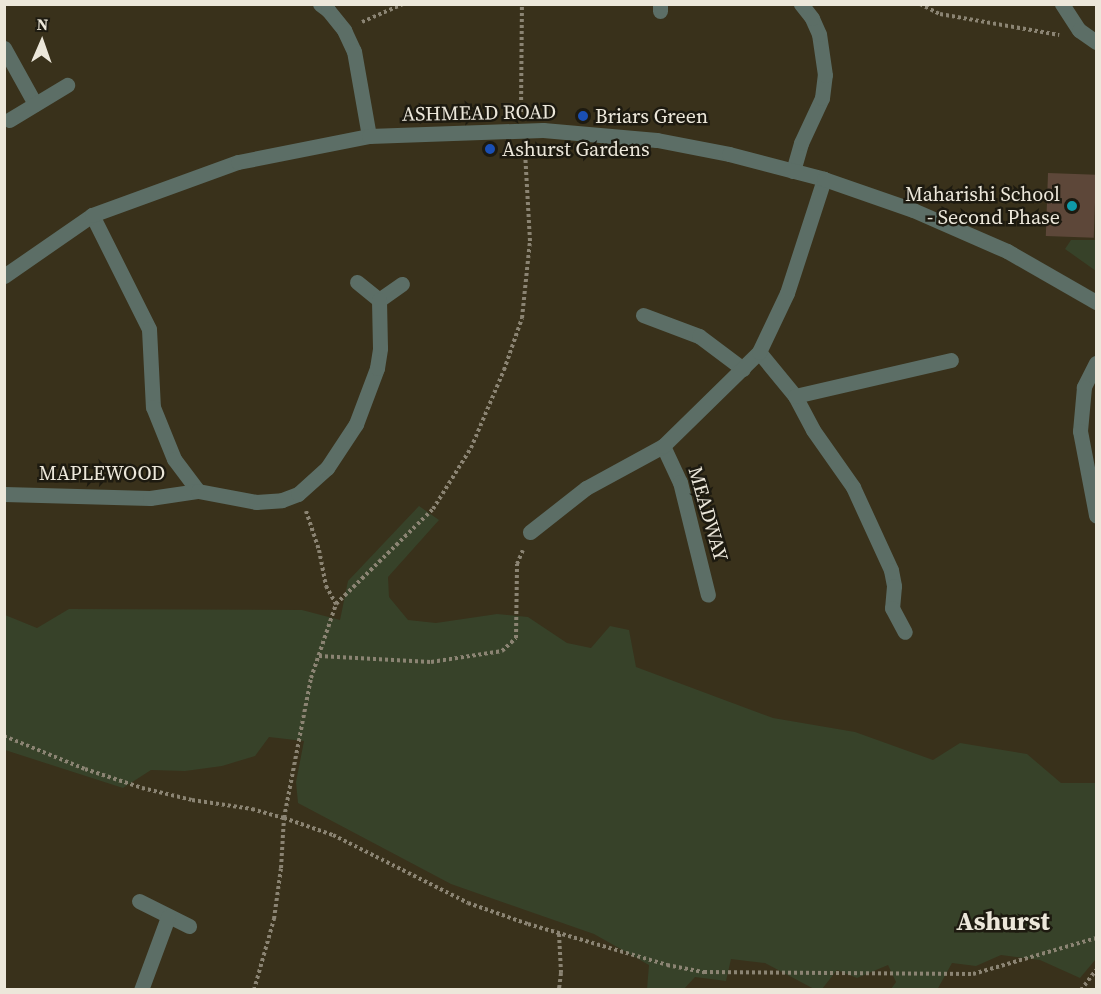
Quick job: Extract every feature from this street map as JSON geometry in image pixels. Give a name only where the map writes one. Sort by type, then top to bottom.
[{"type":"street","points":[[320,4],[328,10],[344,30],[354,51],[369,136]]},
{"type":"street","points":[[793,171],[801,143],[822,98],[825,75],[819,34],[812,18],[801,4]]},
{"type":"street","points":[[1062,4],[1079,30],[1095,41]]},
{"type":"street","points":[[4,48],[35,104]]},
{"type":"street","points":[[9,120],[66,85]]},
{"type":"street","name":"ASHMEAD ROAD","points":[[4,276],[92,215],[238,162],[369,136],[543,130],[657,140],[729,154],[824,179],[913,210],[1007,251],[1096,302]]},
{"type":"street","points":[[530,532],[586,488],[663,446],[759,352],[787,293],[824,179]]},
{"type":"street","name":"MAPLEWOOD","points":[[92,215],[149,329],[153,407],[174,459],[198,491]]},
{"type":"street","points":[[357,282],[379,300],[402,284]]},
{"type":"street","name":"MAPLEWOOD","points":[[4,494],[150,498],[198,491],[256,502],[282,500],[298,494],[327,468],[356,424],[377,369],[380,348],[379,300]]},
{"type":"street","points":[[643,315],[699,336],[743,369]]},
{"type":"street","points":[[759,352],[795,396],[813,430],[853,487],[891,570],[894,586],[892,608],[905,632]]},
{"type":"street","points":[[795,396],[951,360]]},
{"type":"street","points":[[1096,363],[1084,387],[1080,431],[1096,515]]},
{"type":"street","name":"MEADWAY","points":[[663,446],[680,482],[708,595]]},
{"type":"street","points":[[139,901],[189,926]]},
{"type":"street","points":[[141,990],[168,917]]},
{"type":"path","points":[[344,30],[403,4]]},
{"type":"path","points":[[254,990],[274,920],[281,868],[284,818],[311,678],[336,604],[433,509],[471,448],[504,370],[522,318],[530,241],[524,151],[543,151],[543,112],[521,112],[522,4]]},
{"type":"path","points":[[920,4],[939,14],[1095,41]]},
{"type":"path","points":[[298,494],[313,528],[326,586],[336,604]]},
{"type":"path","points":[[319,656],[432,662],[502,651],[516,638],[517,564],[530,532]]},
{"type":"path","points":[[4,736],[85,769],[142,788],[192,800],[252,809],[284,818],[333,836],[468,903],[667,965],[716,972],[973,974],[1096,938]]},
{"type":"path","points":[[559,933],[561,973],[559,990]]},
{"type":"path","points":[[1082,990],[1096,970]]},
{"type":"green space","points":[[1071,240],[1096,240],[1096,271],[1065,249]]},
{"type":"green space","points":[[419,506],[439,520],[388,577],[389,597],[408,620],[436,623],[497,614],[528,617],[567,643],[591,648],[610,626],[629,630],[636,667],[773,718],[855,732],[933,760],[960,743],[1027,754],[1061,783],[1096,783],[1096,959],[1080,978],[1040,960],[1001,955],[976,966],[952,963],[937,990],[891,989],[896,982],[888,965],[857,978],[837,970],[822,989],[816,990],[765,963],[731,959],[726,981],[695,977],[684,989],[647,989],[649,965],[594,934],[451,884],[298,803],[296,782],[304,741],[269,737],[255,756],[222,766],[185,771],[151,770],[123,788],[5,750],[5,615],[37,628],[69,609],[302,610],[340,620],[348,581]]},
{"type":"building","name":"Maharishi School - Second Phase","points":[[1048,173],[1096,175],[1094,238],[1046,236]]},
{"type":"place","name":"Briars Green","points":[[583,116]]},
{"type":"place","name":"Ashurst Gardens","points":[[490,149]]},
{"type":"place","name":"Maharishi School - Second Phase","points":[[1072,206]]},
{"type":"district","name":"Ashurst","points":[[1003,922]]}]
